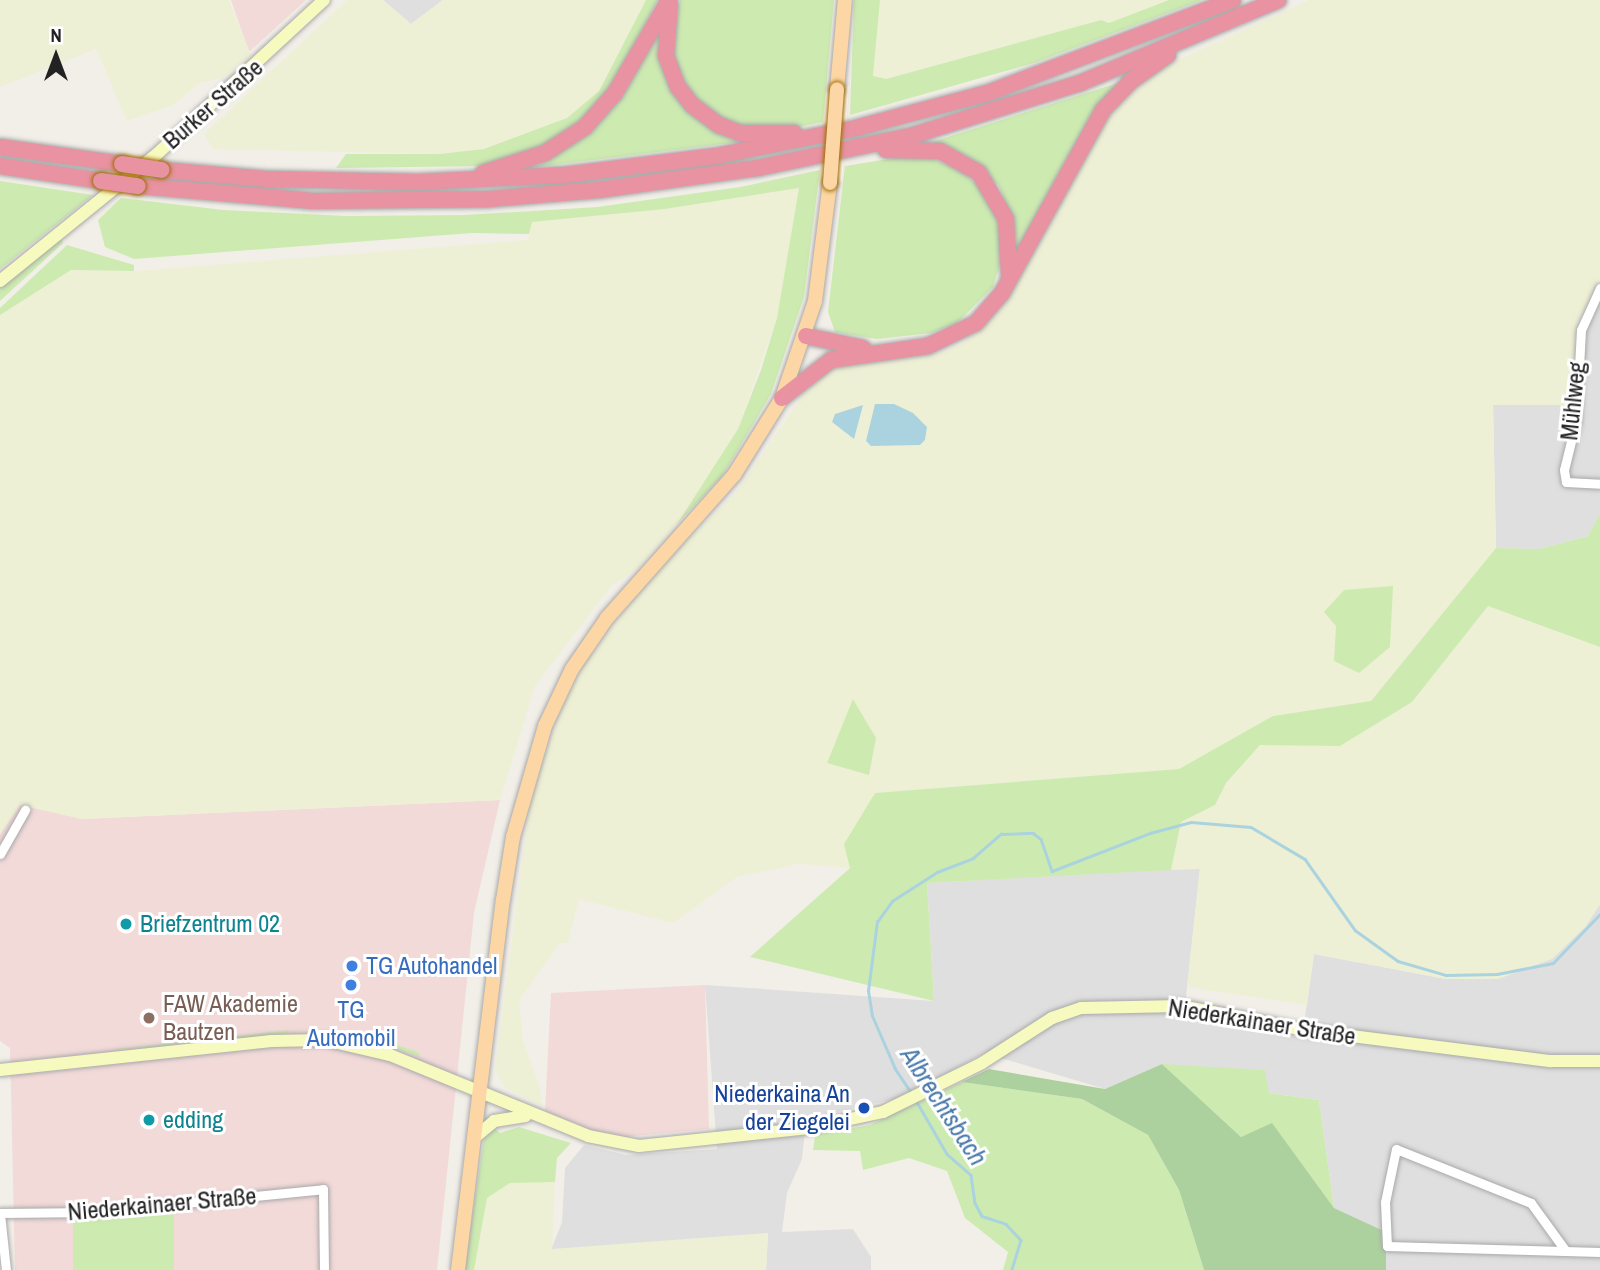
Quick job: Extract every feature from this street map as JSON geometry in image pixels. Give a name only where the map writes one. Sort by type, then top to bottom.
[{"type":"highway","points":[[670,0],[665,33],[669,67],[684,97],[709,120],[751,135],[856,128]]},
{"type":"highway","points":[[453,181],[530,160],[585,127],[615,93],[670,0]]},
{"type":"highway","points":[[0,147],[162,170],[360,183],[453,181],[657,165],[856,128],[1054,71],[1233,0]]},
{"type":"highway","points":[[824,156],[977,116],[1187,42],[1278,0]]},
{"type":"highway","points":[[782,398],[821,366],[879,351],[928,346],[955,336],[985,314],[1008,282],[1103,110],[1130,81],[1187,42]]},
{"type":"highway","points":[[0,166],[138,187],[313,201],[490,199],[647,185],[824,156],[916,148],[940,151],[971,166],[993,190],[1006,219],[1011,248],[1008,282]]},
{"type":"highway","points":[[806,336],[879,351]]},
{"type":"main road","points":[[458,1270],[513,837],[545,726],[572,669],[607,618],[734,475],[782,398],[806,336],[820,277],[845,0]]},
{"type":"street","name":"Burker Straße","points":[[0,281],[98,203],[260,63],[324,0]]},
{"type":"street","name":"Mühlweg","points":[[1600,288],[1581,330],[1576,421],[1564,470],[1566,482],[1600,484]]},
{"type":"street","points":[[0,854],[25,810]]},
{"type":"street","name":"Niederkainaer Straße","points":[[0,1070],[271,1041],[325,1040],[390,1055],[588,1136],[639,1146],[809,1128],[908,1103],[1052,1018],[1115,1006],[1181,1006],[1304,1030],[1551,1062],[1600,1060]]},
{"type":"street","name":"Niederkainaer Straße","points":[[474,1138],[495,1121],[513,1115],[536,1116]]},
{"type":"street","points":[[1565,1250],[1531,1203],[1396,1149],[1385,1202],[1387,1246],[1600,1252]]},
{"type":"street","name":"Niederkainaer Straße","points":[[0,1214],[94,1212],[323,1189],[324,1270]]},
{"type":"street","points":[[0,1214],[6,1270]]},
{"type":"shaded area","points":[[231,0],[306,0],[249,52]]},
{"type":"shaded area","points":[[383,0],[443,0],[411,24]]},
{"type":"shaded area","points":[[1600,293],[1600,513],[1588,536],[1539,549],[1496,548],[1493,404],[1579,405],[1581,339]]},
{"type":"shaded area","points":[[500,800],[474,913],[437,1270],[15,1270],[10,1048],[0,1041],[0,834],[20,804],[82,819]]},
{"type":"shaded area","points":[[1200,868],[1184,1015],[1302,1038],[1314,954],[1446,979],[1585,927],[1600,904],[1600,1270],[1386,1270],[1386,1232],[1334,1208],[1319,1100],[1269,1093],[1162,1064],[1105,1089],[984,1053],[903,1097],[806,1119],[802,1159],[787,1193],[782,1232],[853,1229],[871,1257],[871,1270],[766,1270],[768,1234],[551,1250],[562,1222],[565,1168],[584,1145],[626,1155],[717,1149],[705,985],[934,1001],[927,883]]},
{"type":"shaded area","points":[[705,985],[709,1129],[625,1137],[599,1133],[545,1111],[551,993]]},
{"type":"green space","points":[[0,0],[229,0],[251,55],[222,78],[200,83],[173,105],[127,121],[96,49],[0,87]]},
{"type":"green space","points":[[347,0],[383,0],[411,24],[443,0],[646,0],[599,91],[567,118],[526,135],[484,149],[439,154],[213,149],[204,134]]},
{"type":"green space","points":[[646,0],[658,0],[608,93],[581,123],[546,148],[487,166],[336,168],[346,154],[439,154],[484,149],[567,118],[599,91]]},
{"type":"green space","points":[[680,0],[834,0],[823,122],[784,130],[738,128],[691,100],[670,57]]},
{"type":"green space","points":[[854,0],[880,0],[873,76],[886,79],[1101,20],[1109,23],[1169,0],[1202,0],[1034,63],[850,115]]},
{"type":"green space","points":[[880,0],[1169,0],[1109,23],[1101,20],[886,79],[873,77]]},
{"type":"green space","points":[[1309,0],[1600,0],[1600,278],[1577,323],[1573,405],[1493,405],[1496,548],[1371,701],[1273,716],[1179,769],[875,793],[850,868],[798,864],[737,877],[673,923],[579,899],[568,943],[560,943],[519,1000],[523,1042],[540,1087],[541,1105],[505,1088],[495,1070],[531,795],[563,704],[584,664],[653,575],[739,489],[814,378],[841,366],[938,353],[963,343],[998,315],[1083,151],[1122,94],[1165,66]]},
{"type":"green space","points":[[661,21],[686,108],[705,125],[738,142],[536,167],[565,149]]},
{"type":"green space","points":[[1153,64],[1135,74],[1015,254],[1014,226],[999,186],[965,155],[932,142],[1121,82],[1120,76]]},
{"type":"green space","points":[[907,156],[934,159],[962,172],[980,187],[1000,225],[1000,264],[993,287],[957,323],[931,333],[877,339],[835,332],[828,312],[845,166]]},
{"type":"green space","points":[[820,170],[804,297],[771,394],[723,475],[677,524],[738,429],[761,370],[777,318],[799,188],[665,209],[532,222],[529,234],[472,233],[134,259],[105,247],[98,220],[121,198],[224,210],[346,216],[465,215],[597,207],[740,187]]},
{"type":"green space","points":[[0,181],[93,195],[0,269]]},
{"type":"green space","points":[[800,188],[777,318],[738,429],[677,524],[636,570],[612,585],[535,686],[500,800],[82,819],[20,805],[0,834],[0,315],[22,297],[71,270],[134,271],[528,240],[531,222],[665,209]]},
{"type":"green space","points":[[61,239],[63,243],[0,301],[0,288]]},
{"type":"green space","points":[[67,245],[134,265],[134,271],[71,270],[0,315],[0,308]]},
{"type":"green space","points":[[1600,513],[1600,647],[1488,606],[1412,702],[1340,746],[1260,745],[1226,783],[1215,805],[1181,822],[1171,870],[927,883],[934,1001],[750,957],[850,868],[844,844],[875,793],[1179,769],[1273,716],[1371,701],[1496,548],[1539,549],[1588,536]]},
{"type":"green space","points":[[1393,586],[1390,647],[1359,673],[1334,661],[1336,626],[1324,612],[1344,590]]},
{"type":"green space","points":[[1488,606],[1600,647],[1600,904],[1585,927],[1552,959],[1498,979],[1446,979],[1314,954],[1307,1005],[1187,987],[1200,869],[1171,870],[1181,822],[1215,805],[1226,783],[1260,745],[1340,746],[1412,702]]},
{"type":"green space","points":[[853,699],[876,738],[869,775],[827,763]]},
{"type":"green space","points":[[305,1029],[367,1035],[418,1052],[420,1057],[358,1037]]},
{"type":"green space","points":[[290,1030],[287,1034],[115,1050],[116,1049]]},
{"type":"green space","points":[[1162,1064],[1265,1070],[1269,1093],[1319,1100],[1334,1208],[1272,1124],[1241,1137]]},
{"type":"green space","points":[[1162,1064],[1241,1137],[1272,1123],[1334,1208],[1386,1232],[1386,1270],[1204,1270],[1179,1190],[1148,1135],[1082,1099],[962,1082],[989,1069],[1105,1089]]},
{"type":"green space","points":[[962,1082],[1082,1099],[1148,1135],[1179,1190],[1204,1270],[1003,1270],[1008,1252],[965,1218],[947,1171],[909,1158],[863,1170],[860,1151],[813,1150],[815,1135],[870,1125]]},
{"type":"green space","points":[[519,1127],[571,1143],[557,1158],[555,1182],[510,1183],[487,1198],[474,1270],[464,1270],[484,1139],[494,1128],[500,1133]]},
{"type":"green space","points":[[542,1180],[555,1182],[552,1249],[768,1233],[766,1270],[474,1270],[487,1198],[510,1183]]},
{"type":"green space","points":[[174,1212],[174,1270],[73,1270],[73,1222]]},
{"type":"water","points":[[875,404],[894,404],[913,413],[927,427],[925,440],[920,445],[871,446],[866,441]]},
{"type":"water","points":[[863,405],[854,439],[832,422],[835,414]]},
{"type":"pier","points":[[849,86],[842,181],[821,186],[826,92]]},
{"type":"waterway","name":"Albrechtsbach","points":[[911,1093],[895,1069],[872,1016],[868,991],[877,922],[892,901],[937,872],[973,858],[1001,834],[1033,833],[1041,839],[1052,871],[1150,833],[1191,822],[1251,827],[1305,859],[1355,930],[1398,961],[1446,975],[1497,974],[1553,963],[1600,914]]},
{"type":"waterway","name":"Albrechtsbach","points":[[917,1102],[947,1154],[971,1175],[975,1203],[982,1216],[1006,1224],[1021,1240],[1012,1270]]},
{"type":"place","name":"Briefzentrum 02","points":[[126,924]]},
{"type":"place","name":"TG Autohandel","points":[[352,966]]},
{"type":"place","name":"TG Automobil","points":[[351,985]]},
{"type":"place","name":"FAW Akademie Bautzen","points":[[149,1018]]},
{"type":"place","name":"Niederkaina An der Ziegelei","points":[[864,1108]]},
{"type":"place","name":"edding","points":[[149,1120]]}]
